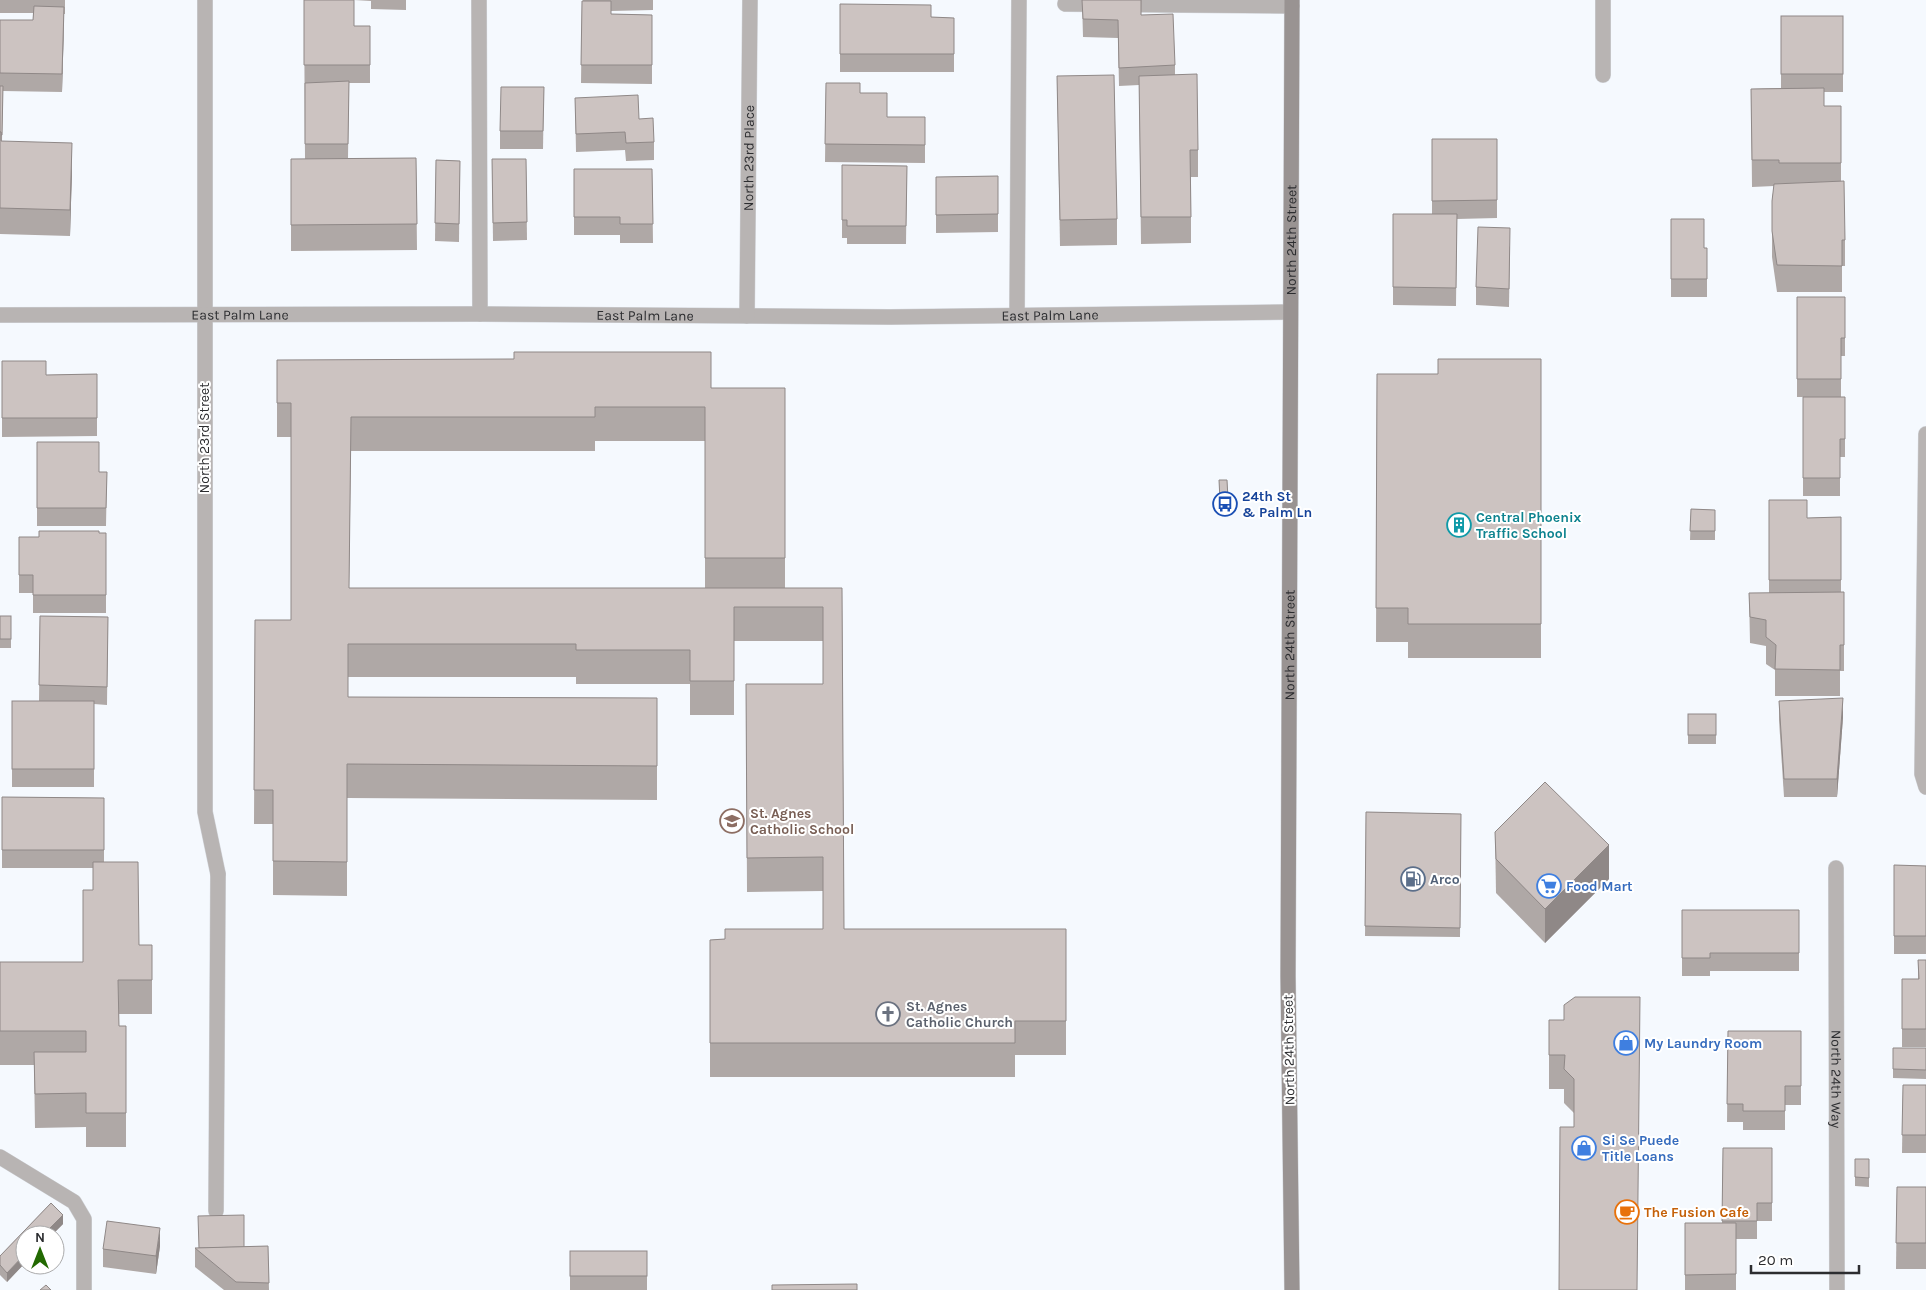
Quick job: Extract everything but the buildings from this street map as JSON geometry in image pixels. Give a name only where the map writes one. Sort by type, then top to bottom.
[{"type":"main road","name":"North 24th Street","points":[[1292,3],[1288,986],[1292,1290]]},
{"type":"street","name":"North 23rd Street","points":[[205,0],[205,812],[218,874],[216,1211]]},
{"type":"street","points":[[479,0],[480,314]]},
{"type":"street","name":"North 23rd Place","points":[[747,316],[750,0]]},
{"type":"street","points":[[1017,315],[1019,0]]},
{"type":"street","points":[[1066,0],[1066,4],[1292,3]]},
{"type":"street","points":[[1603,0],[1603,75]]},
{"type":"street","name":"East Palm Lane","points":[[0,315],[480,314],[747,316],[1290,312]]},
{"type":"street","points":[[1926,434],[1922,774],[1926,786]]},
{"type":"street","name":"North 24th Way","points":[[1836,868],[1837,1290]]},
{"type":"street","points":[[0,1157],[74,1202],[84,1219],[84,1290]]},
{"type":"place","name":"24th St & Palm Ln","points":[[1225,504]]},
{"type":"place","name":"Central Phoenix Traffic School","points":[[1459,525]]},
{"type":"place","name":"St. Agnes Catholic School","points":[[732,821]]},
{"type":"place","name":"Arco","points":[[1413,879]]},
{"type":"place","name":"Food Mart","points":[[1549,886]]},
{"type":"place","name":"St. Agnes Catholic Church","points":[[888,1014]]},
{"type":"place","name":"My Laundry Room","points":[[1626,1043]]},
{"type":"place","name":"Si Se Puede Title Loans","points":[[1584,1148]]},
{"type":"place","name":"The Fusion Cafe","points":[[1627,1212]]}]
